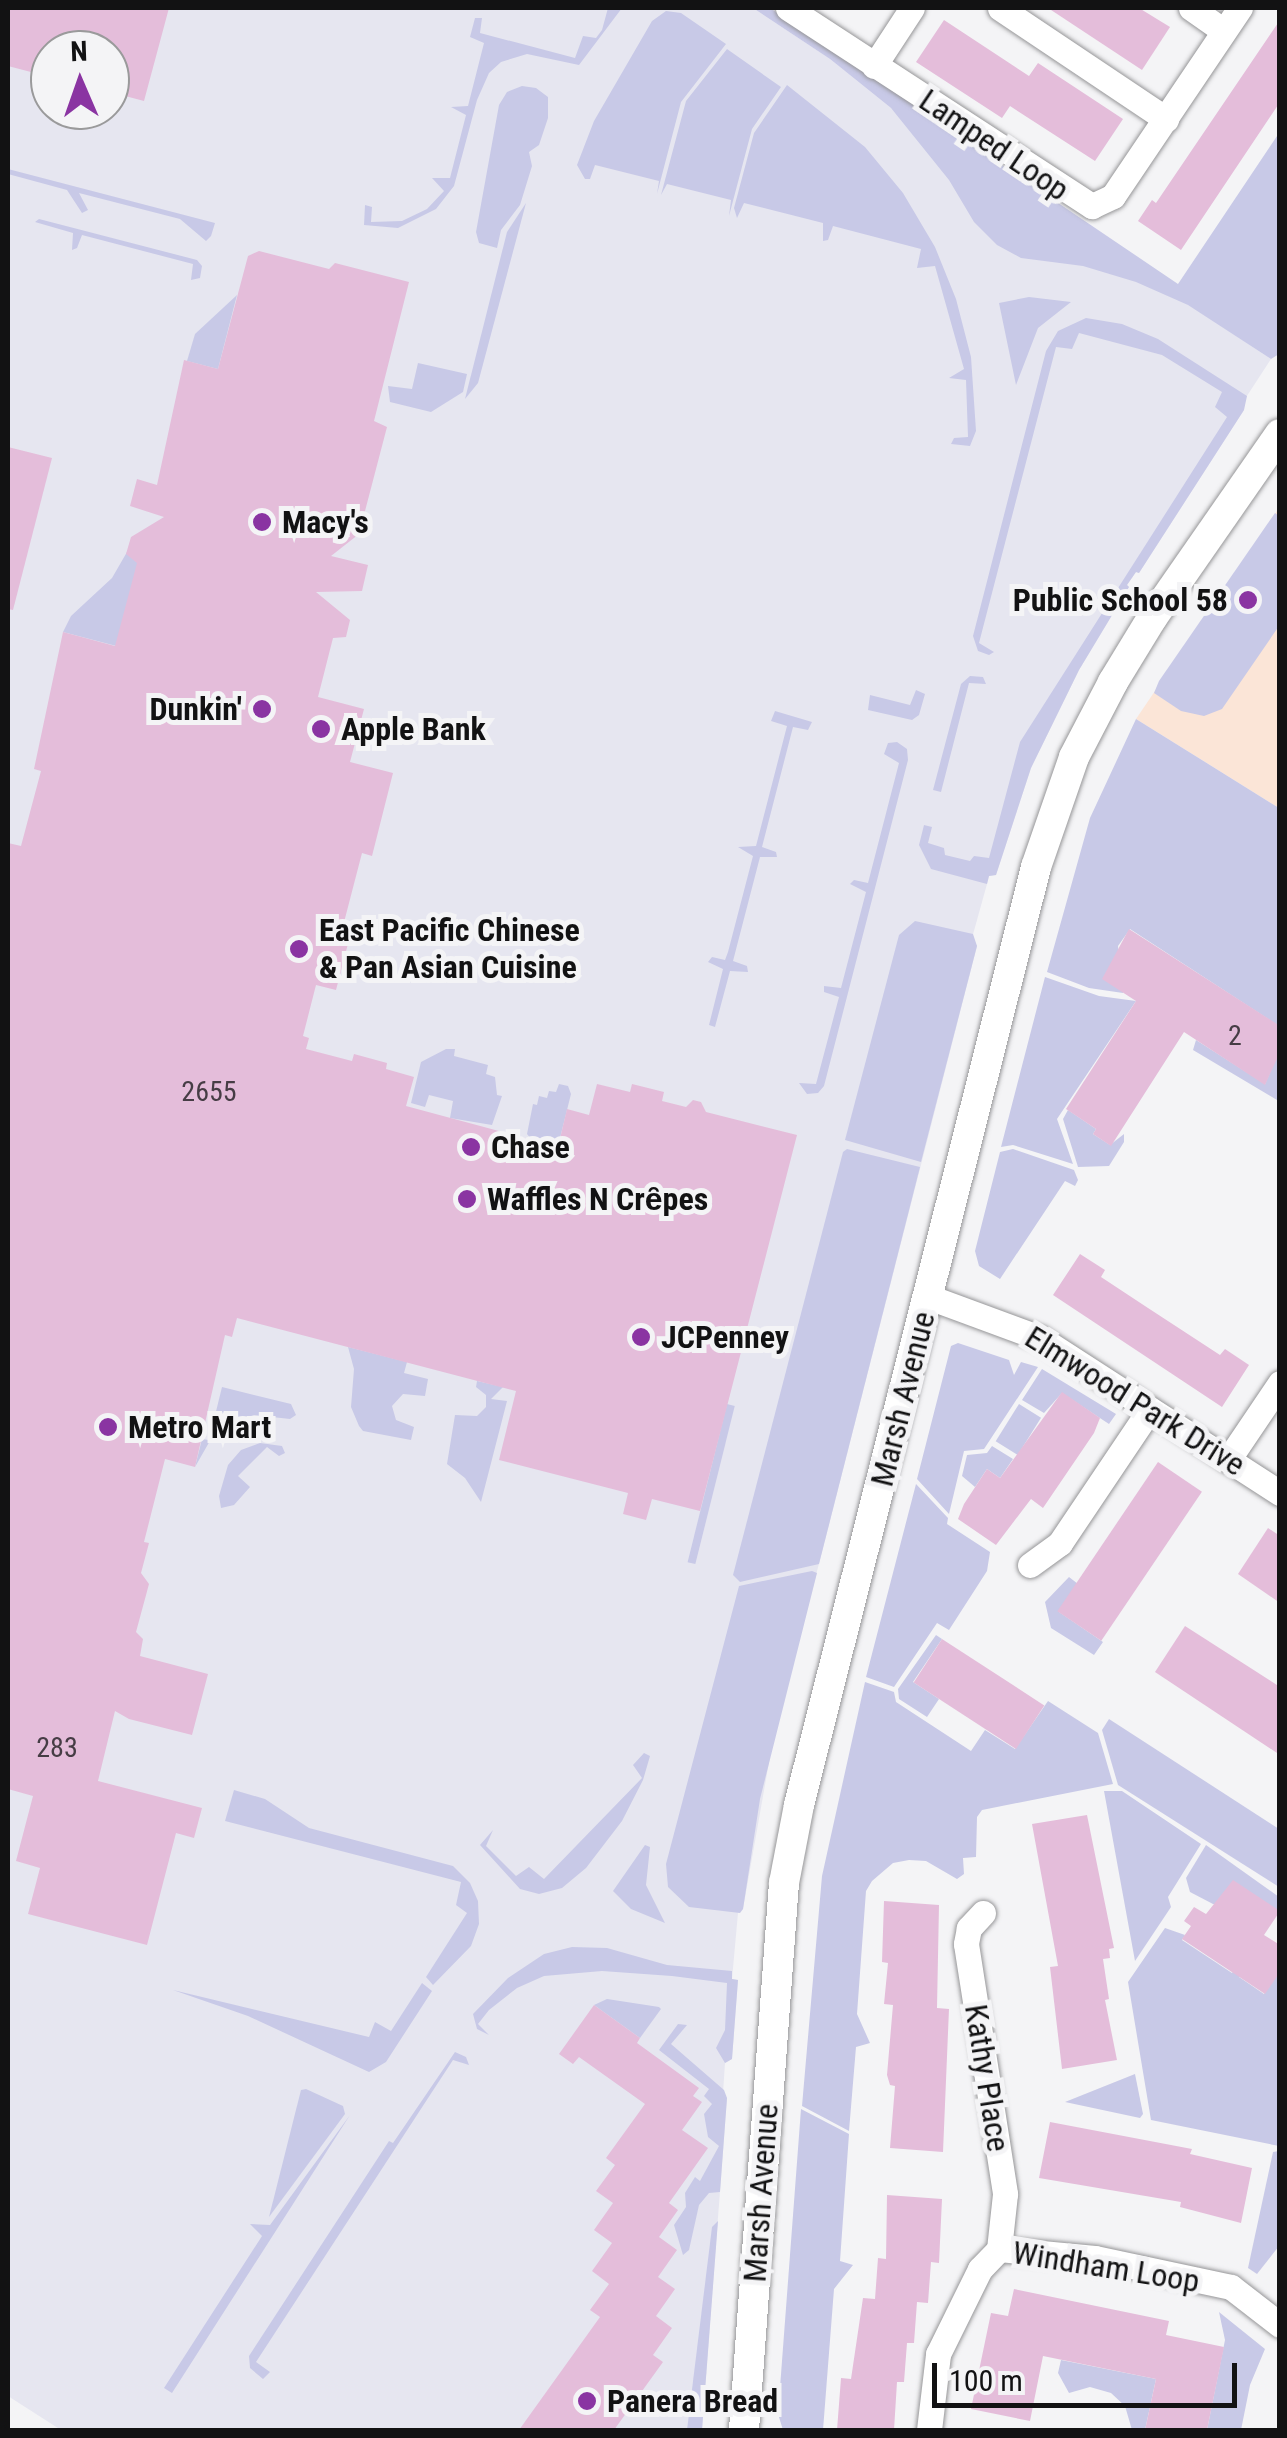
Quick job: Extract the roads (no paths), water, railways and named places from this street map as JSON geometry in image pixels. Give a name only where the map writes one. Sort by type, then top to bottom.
[{"type":"street","name":"Lamped Loop","points":[[788,8],[1085,206],[1098,206],[1113,196],[1240,8]]},
{"type":"street","points":[[874,66],[912,8]]},
{"type":"street","points":[[1000,8],[1166,119]]},
{"type":"street","points":[[1191,8],[1224,31]]},
{"type":"street","name":"Marsh Avenue","points":[[744,2430],[784,1883],[799,1805],[1036,867],[1074,756],[1152,618],[1280,434]]},
{"type":"street","name":"Elmwood Park Drive","points":[[930,1296],[1010,1323],[1040,1338],[1280,1493]]},
{"type":"street","points":[[1228,1460],[1280,1383]]},
{"type":"street","points":[[1030,1565],[1060,1542],[1150,1409]]},
{"type":"street","name":"Kathy Place","points":[[983,1913],[969,1928],[966,1944],[1005,2194],[999,2249]]},
{"type":"street","name":"Windham Loop","points":[[929,2430],[938,2354],[980,2269],[999,2249],[1095,2258],[1230,2287],[1280,2325]]},
{"type":"place","name":"Macy's","points":[[262,522]]},
{"type":"place","name":"Public School 58","points":[[1248,600]]},
{"type":"place","name":"Dunkin'","points":[[262,709]]},
{"type":"place","name":"Apple Bank","points":[[321,729]]},
{"type":"place","name":"East Pacific Chinese & Pan Asian Cuisine","points":[[299,949]]},
{"type":"place","name":"Chase","points":[[471,1147]]},
{"type":"place","name":"Waffles N Crȇpes","points":[[467,1199]]},
{"type":"place","name":"JCPenney","points":[[641,1337]]},
{"type":"place","name":"Metro Mart","points":[[108,1427]]},
{"type":"place","name":"Panera Bread","points":[[587,2401]]}]
